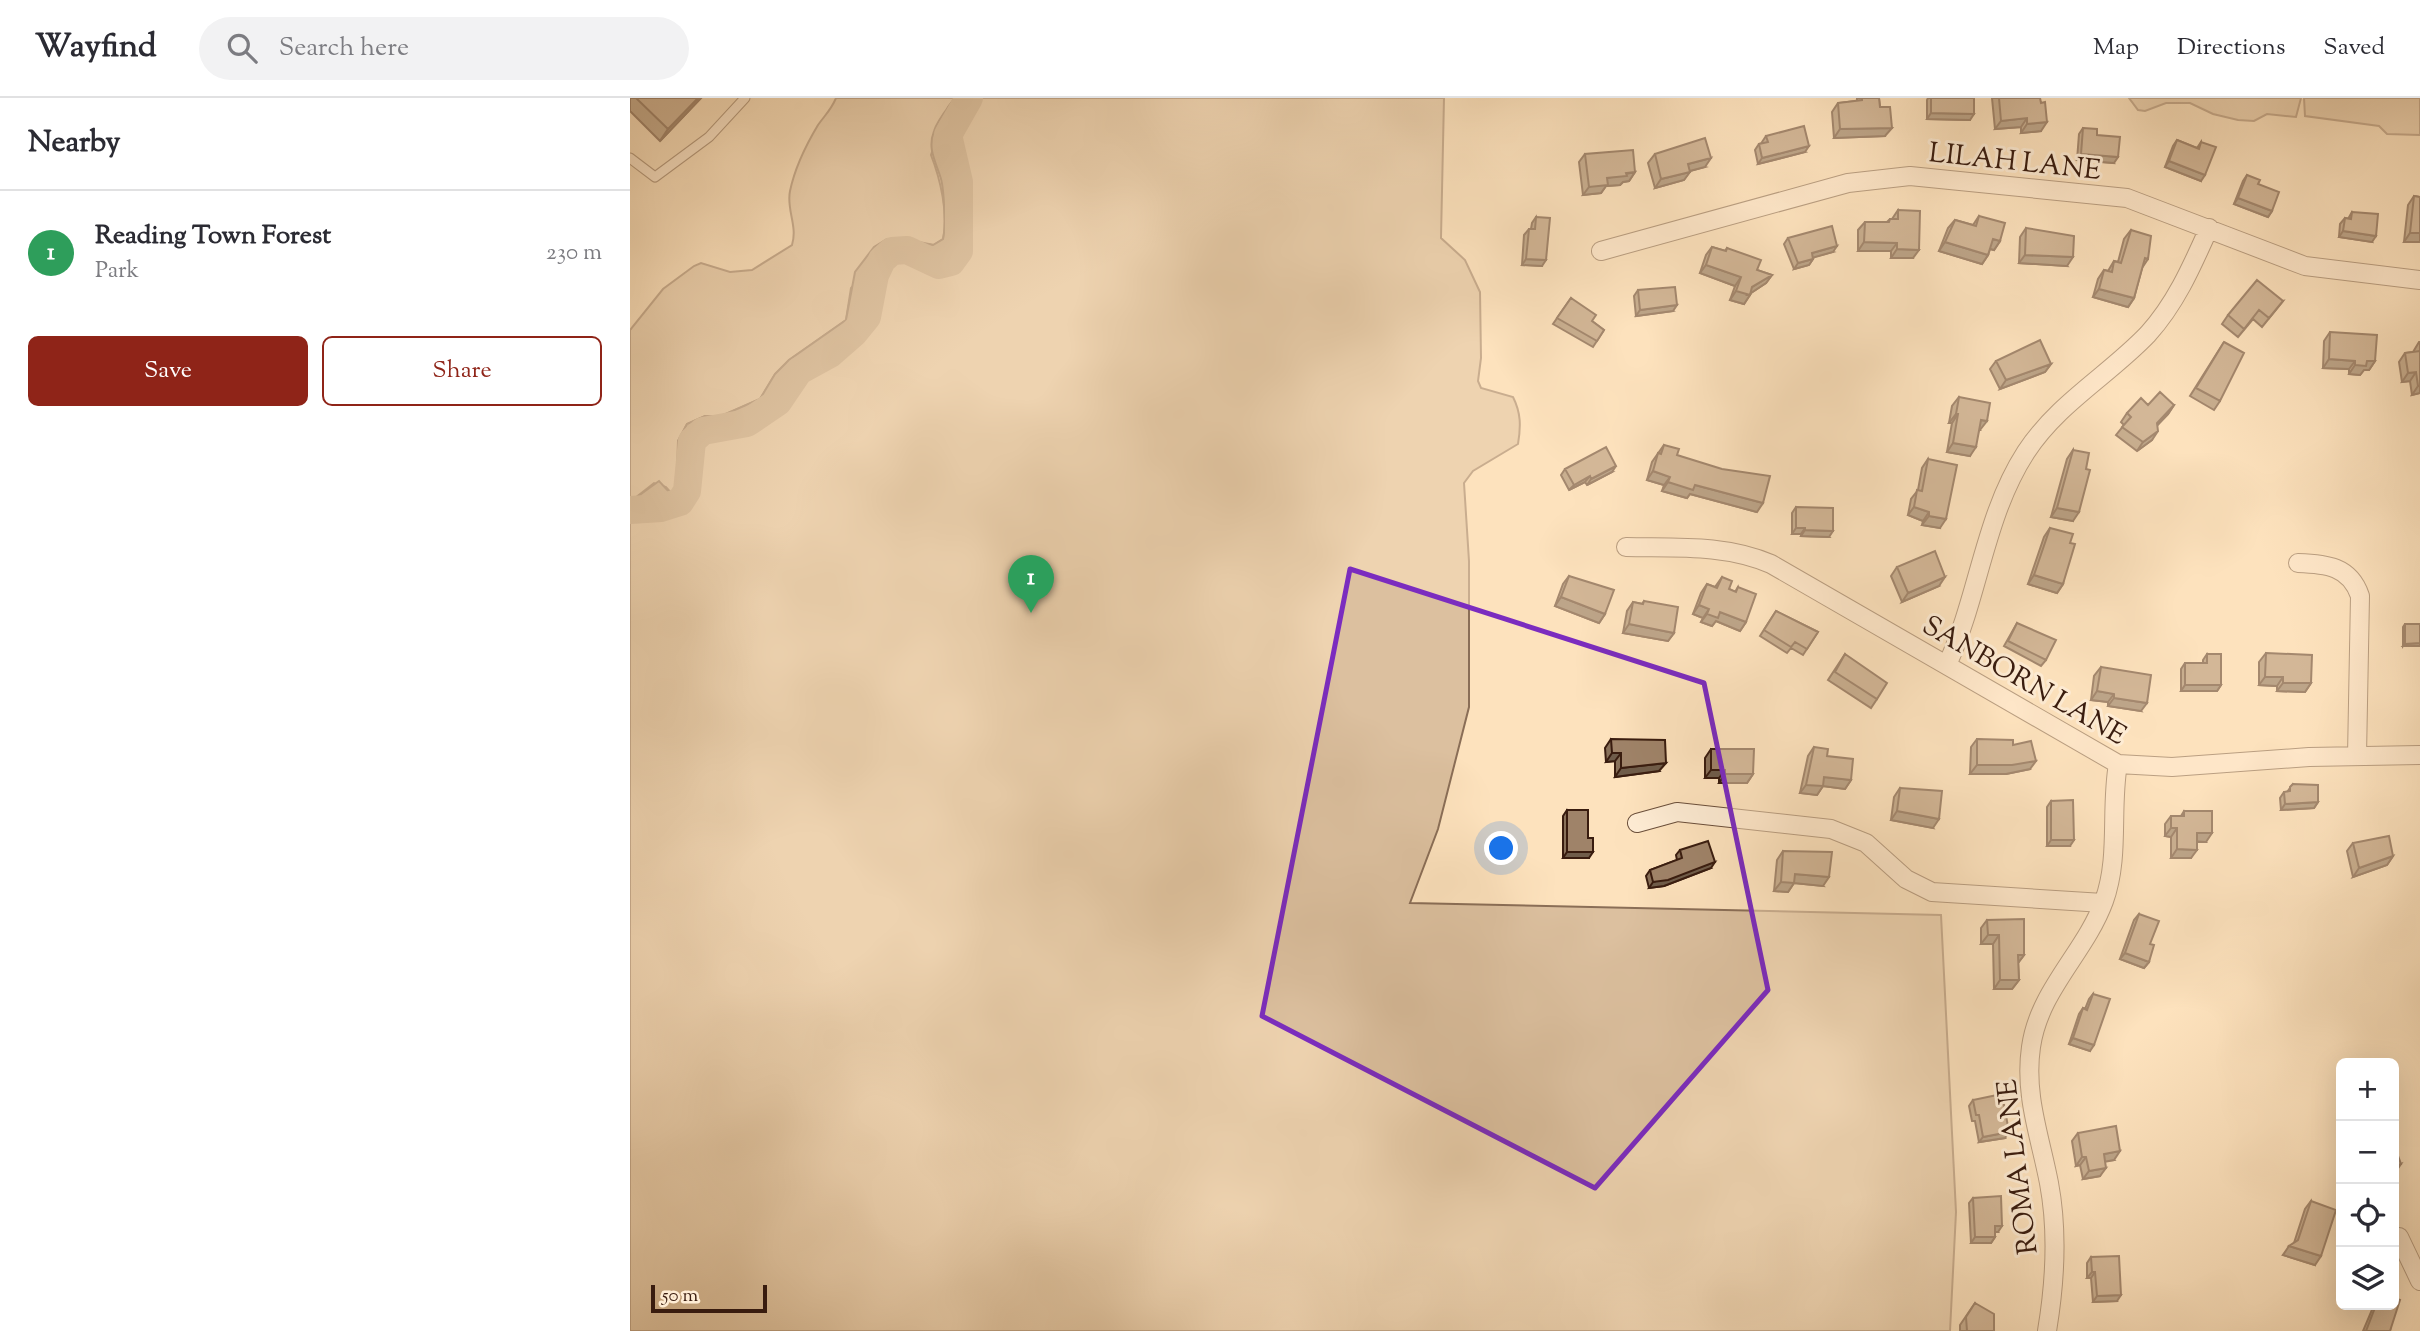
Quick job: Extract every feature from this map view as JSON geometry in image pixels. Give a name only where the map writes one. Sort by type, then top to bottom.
[{"type":"street","name":"LILAH LANE","points":[[1601,251],[1847,183],[1891,176],[1929,177],[2127,198],[2305,265],[2420,280]]},
{"type":"street","points":[[1947,665],[1965,624],[1995,513],[2027,450],[2070,400],[2155,325],[2180,290],[2209,228]]},
{"type":"street","name":"SANBORN LANE","points":[[1626,547],[1718,549],[1758,558],[2118,764],[2172,767],[2420,755]]},
{"type":"street","points":[[2298,563],[2338,568],[2350,577],[2360,596],[2357,756]]},
{"type":"street","name":"ROMA LANE","points":[[2048,1331],[2054,1235],[2049,1183],[2029,1098],[2031,1046],[2052,987],[2086,939],[2103,903],[2112,868],[2118,764]]},
{"type":"street","points":[[1637,823],[1677,812],[1818,826],[1855,836],[1914,884],[1932,892],[2103,903]]},
{"type":"street","points":[[2399,1237],[2420,1281]]},
{"type":"lane","points":[[630,158],[655,177],[709,137],[745,98]]},
{"type":"highlighted area","points":[[1350,569],[1704,683],[1768,990],[1595,1188],[1262,1016]]},
{"type":"shaded area","points":[[836,98],[955,98],[948,107],[931,155],[943,197],[943,239],[934,245],[904,239],[851,288],[846,320],[789,360],[775,374],[760,399],[719,417],[705,416],[687,424],[678,441],[677,494],[673,495],[666,487],[654,483],[630,502],[630,330],[663,289],[694,266],[701,263],[730,272],[752,270],[792,245],[794,231],[789,198],[792,182],[809,140]]},
{"type":"shaded area","points":[[955,98],[969,98],[948,135],[959,182],[959,251],[951,262],[939,265],[907,250],[892,251],[882,260],[875,275],[867,317],[854,333],[830,354],[799,371],[778,402],[747,423],[703,431],[692,440],[687,491],[680,502],[661,508],[630,510],[630,502],[659,481],[671,494],[677,494],[678,441],[687,424],[705,416],[719,417],[760,399],[775,374],[789,360],[846,320],[855,272],[874,247],[887,239],[933,245],[943,239],[943,192],[931,144],[938,122]]},
{"type":"shaded area","points":[[969,98],[1444,98],[1441,238],[1465,260],[1480,292],[1481,358],[1478,381],[1481,388],[1513,397],[1519,414],[1520,431],[1518,444],[1473,471],[1464,483],[1469,561],[1469,707],[1438,829],[1410,903],[1941,915],[1956,1212],[1950,1331],[630,1331],[630,510],[661,508],[680,502],[688,476],[692,441],[703,431],[747,423],[778,402],[799,371],[870,306],[875,275],[882,260],[892,251],[907,250],[933,263],[951,262],[959,251],[959,182],[948,135]]},
{"type":"shaded area","points":[[2129,98],[2301,98],[2296,117],[2267,114],[2254,121],[2213,114],[2190,103],[2166,103],[2145,111],[2138,110]]},
{"type":"shaded area","points":[[2304,98],[2420,98],[2420,135],[2387,134],[2379,126],[2305,116]]},
{"type":"building","points":[[636,98],[698,98],[668,129]]},
{"type":"building","points":[[1879,98],[1880,107],[1890,107],[1892,128],[1840,129],[1838,103]]},
{"type":"building","points":[[1931,98],[1974,98],[1974,114],[1931,113]]},
{"type":"building","points":[[1999,98],[2040,98],[2041,103],[2045,102],[2047,122],[2027,124],[2027,118],[2001,121]]},
{"type":"building","points":[[1804,126],[1809,146],[1762,158],[1759,144],[1768,142],[1766,136]]},
{"type":"building","points":[[2083,128],[2097,129],[2097,135],[2120,137],[2118,157],[2081,154]]},
{"type":"building","points":[[1705,138],[1711,158],[1688,164],[1690,172],[1661,179],[1655,154]]},
{"type":"building","points":[[2177,140],[2199,149],[2201,142],[2216,147],[2205,175],[2169,161]]},
{"type":"building","points":[[1633,150],[1635,172],[1626,173],[1627,176],[1607,178],[1608,185],[1589,187],[1585,154]]},
{"type":"building","points":[[2247,175],[2260,180],[2258,184],[2279,192],[2272,211],[2238,198]]},
{"type":"building","points":[[2414,196],[2420,197],[2420,233],[2410,233]]},
{"type":"building","points":[[1898,210],[1920,211],[1919,250],[1897,249],[1897,243],[1864,242],[1865,222],[1889,222],[1890,219],[1898,219]]},
{"type":"building","points":[[2352,212],[2378,214],[2376,236],[2343,231],[2345,218],[2351,219]]},
{"type":"building","points":[[1979,216],[2005,223],[2000,241],[1993,239],[1988,255],[1945,242],[1955,220],[1976,226]]},
{"type":"building","points":[[1536,217],[1550,218],[1546,260],[1526,259],[1529,229],[1535,229]]},
{"type":"building","points":[[1832,226],[1837,246],[1812,253],[1813,259],[1798,263],[1788,238]]},
{"type":"building","points":[[2026,228],[2074,236],[2073,257],[2025,255]]},
{"type":"building","points":[[2131,230],[2151,236],[2148,259],[2145,258],[2134,298],[2099,289],[2104,270],[2112,272],[2114,261],[2121,263]]},
{"type":"building","points":[[1712,247],[1726,251],[1727,248],[1761,260],[1757,270],[1772,275],[1752,287],[1750,295],[1736,291],[1741,277],[1706,265]]},
{"type":"building","points":[[2257,280],[2283,301],[2269,318],[2259,310],[2244,329],[2228,315]]},
{"type":"building","points":[[1675,287],[1677,305],[1640,310],[1638,290]]},
{"type":"building","points":[[1571,298],[1596,315],[1592,321],[1604,330],[1597,341],[1557,318]]},
{"type":"building","points":[[2330,332],[2377,335],[2375,361],[2367,361],[2366,366],[2355,365],[2355,361],[2329,359]]},
{"type":"building","points":[[2040,340],[2051,364],[2006,380],[1996,361]]},
{"type":"building","points":[[2224,342],[2244,353],[2220,401],[2196,388]]},
{"type":"building","points":[[2420,351],[2418,386],[2416,372],[2408,373],[2405,353]]},
{"type":"building","points":[[2160,392],[2174,405],[2157,423],[2158,431],[2143,442],[2122,427],[2131,417],[2127,413],[2141,398],[2148,405]]},
{"type":"building","points":[[1959,397],[1990,403],[1987,421],[1981,420],[1976,447],[1953,443]]},
{"type":"building","points":[[1664,445],[1679,449],[1677,455],[1722,469],[1770,476],[1763,503],[1695,485],[1693,490],[1668,482],[1670,477],[1653,471],[1658,453],[1661,454]]},
{"type":"building","points":[[1606,447],[1616,466],[1574,485],[1565,469]]},
{"type":"building","points":[[2073,450],[2089,453],[2086,469],[2090,470],[2079,512],[2057,508]]},
{"type":"building","points":[[1928,459],[1957,465],[1946,519],[1929,516],[1929,512],[1914,507],[1917,490],[1922,491]]},
{"type":"building","points":[[1796,507],[1833,508],[1833,531],[1796,528]]},
{"type":"building","points":[[2050,528],[2073,534],[2070,543],[2075,544],[2063,584],[2034,575]]},
{"type":"building","points":[[1935,551],[1945,577],[1908,593],[1897,567]]},
{"type":"building","points":[[1569,576],[1614,590],[1605,614],[1561,597]]},
{"type":"building","points":[[1722,577],[1732,581],[1729,589],[1736,592],[1738,587],[1756,594],[1746,622],[1720,612],[1718,618],[1707,614],[1709,609],[1699,605],[1707,584],[1717,588]]},
{"type":"building","points":[[1644,601],[1678,607],[1674,633],[1629,624],[1633,602],[1643,604]]},
{"type":"building","points":[[1776,611],[1818,632],[1807,649],[1795,642],[1791,647],[1764,630]]},
{"type":"building","points":[[2017,623],[2056,640],[2046,660],[2008,641]]},
{"type":"building","points":[[2405,624],[2420,624],[2420,643],[2405,644]]},
{"type":"building","points":[[2266,653],[2312,655],[2311,683],[2283,683],[2283,677],[2265,677]]},
{"type":"building","points":[[1845,654],[1887,683],[1877,699],[1835,672]]},
{"type":"building","points":[[2207,654],[2221,654],[2221,685],[2185,685],[2185,663],[2207,663]]},
{"type":"building","points":[[2101,667],[2151,675],[2147,703],[2114,698],[2114,694],[2097,691]]},
{"type":"building","points":[[1611,739],[1665,740],[1666,763],[1621,768],[1621,753],[1612,753]]},
{"type":"building","points":[[1977,739],[2013,740],[2013,745],[2031,741],[2036,761],[2012,765],[1977,765]]},
{"type":"building","points":[[1814,747],[1828,749],[1827,756],[1853,759],[1851,780],[1824,777],[1823,786],[1806,785]]},
{"type":"building","points":[[1711,749],[1754,749],[1753,774],[1725,774],[1725,770],[1711,770]]},
{"type":"building","points":[[2293,784],[2318,785],[2318,802],[2285,804],[2284,792],[2290,791]]},
{"type":"building","points":[[1900,788],[1942,791],[1939,819],[1897,811]]},
{"type":"building","points":[[2073,800],[2074,840],[2051,840],[2051,801]]},
{"type":"building","points":[[1567,810],[1588,810],[1588,838],[1593,838],[1593,852],[1567,852]]},
{"type":"building","points":[[2184,811],[2212,811],[2212,833],[2197,833],[2197,850],[2177,849],[2177,828],[2171,828],[2171,816],[2184,816]]},
{"type":"building","points":[[2389,836],[2393,856],[2359,868],[2353,843]]},
{"type":"building","points":[[1708,841],[1715,862],[1668,880],[1653,882],[1650,870],[1682,858],[1680,850]]},
{"type":"building","points":[[1783,851],[1832,852],[1829,877],[1795,874],[1794,883],[1781,882]]},
{"type":"building","points":[[2139,914],[2159,921],[2150,944],[2154,945],[2149,962],[2125,953]]},
{"type":"building","points":[[2024,919],[2024,955],[2018,955],[2019,980],[2000,980],[1999,935],[1988,935],[1987,920]]},
{"type":"building","points":[[2093,994],[2110,999],[2094,1045],[2073,1038],[2083,1008],[2087,1010]]},
{"type":"building","points":[[2002,1094],[2009,1132],[1983,1137],[1973,1100]]},
{"type":"building","points":[[2116,1126],[2120,1151],[2104,1154],[2106,1168],[2089,1171],[2086,1157],[2082,1157],[2078,1133]]},
{"type":"building","points":[[2001,1196],[2002,1226],[1995,1226],[1995,1237],[1975,1237],[1973,1198]]},
{"type":"building","points":[[2311,1201],[2336,1210],[2321,1256],[2289,1246],[2298,1240]]},
{"type":"building","points":[[2119,1256],[2121,1295],[2097,1296],[2091,1257]]},
{"type":"building","points":[[1975,1303],[1994,1314],[1994,1331],[1967,1331],[1966,1317]]},
{"type":"building","points":[[2374,1310],[2397,1310],[2390,1331],[2366,1331]]},
{"type":"waterway","points":[[630,510],[661,508],[680,502],[687,491],[692,441],[703,431],[747,423],[778,402],[799,371],[830,354],[854,333],[867,317],[875,275],[882,260],[892,251],[907,250],[939,265],[951,262],[959,251],[959,182],[948,135],[969,98]]},
{"type":"place","name":"Reading Town Forest","points":[[1031,613]]}]
